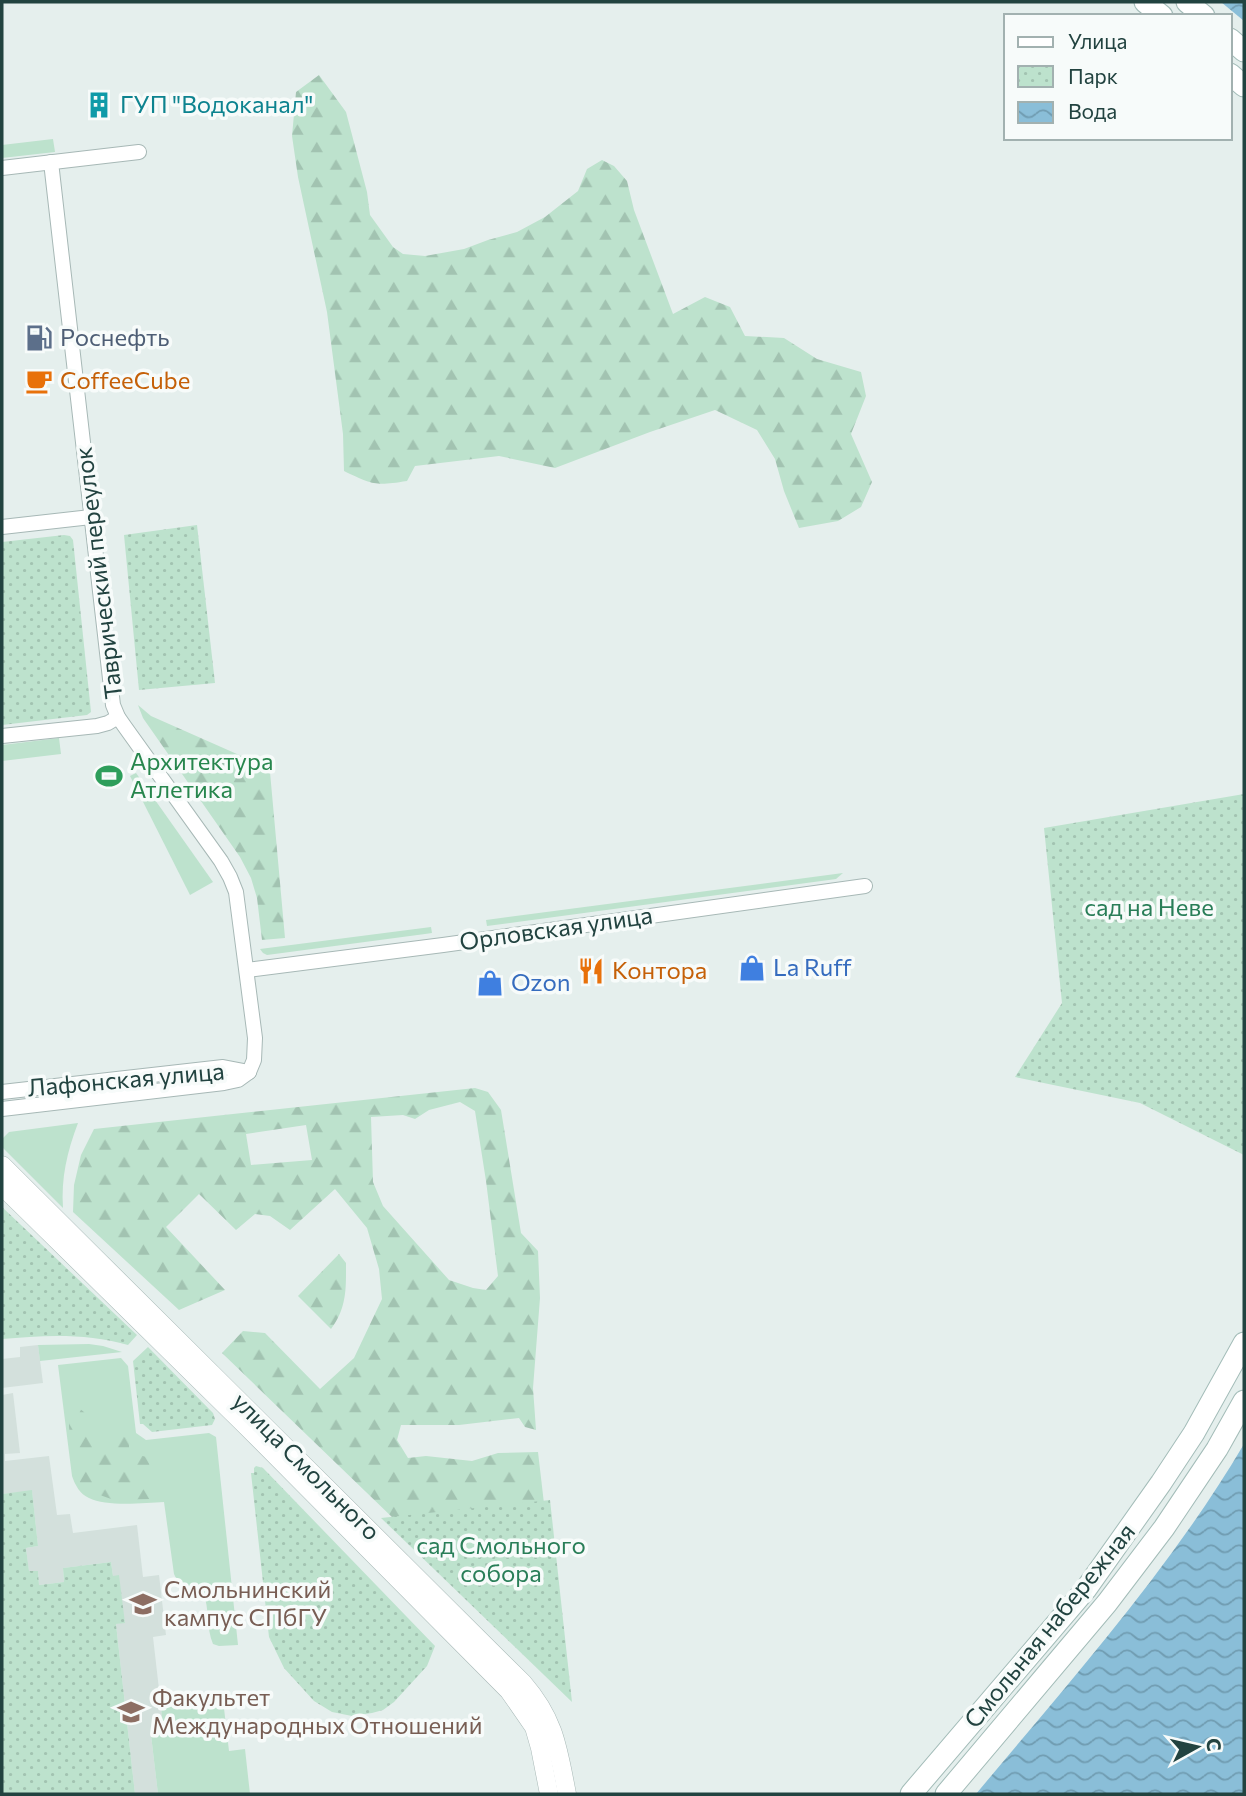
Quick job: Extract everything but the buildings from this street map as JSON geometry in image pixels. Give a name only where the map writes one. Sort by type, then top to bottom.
[{"type":"main road","points":[[1145,2],[1160,14]]},
{"type":"main road","points":[[1187,2],[1201,14]]},
{"type":"main road","name":"Смольная набережная","points":[[911,1794],[1086,1589],[1194,1433],[1244,1343]]},
{"type":"main road","name":"Смольная набережная","points":[[946,1794],[1107,1603],[1164,1528],[1217,1449],[1244,1401]]},
{"type":"street","points":[[2,167],[139,152]]},
{"type":"street","name":"Таврический переулок","points":[[51,162],[111,692],[118,717],[221,861],[236,892],[256,1050],[249,1072]]},
{"type":"street","points":[[2,527],[92,517]]},
{"type":"street","points":[[2,736],[97,726],[118,717]]},
{"type":"street","name":"Орловская улица","points":[[247,970],[865,886]]},
{"type":"street","name":"Лафонская улица","points":[[2,1092],[223,1067],[249,1072]]},
{"type":"street","name":"Лафонская улица","points":[[2,1109],[224,1083],[239,1080],[249,1072]]},
{"type":"street","name":"улица Смольного","points":[[2,1165],[523,1683],[538,1700],[550,1721],[567,1794]]},
{"type":"street","name":"улица Смольного","points":[[2,1186],[246,1426],[509,1691],[534,1727],[549,1794]]},
{"type":"shaded area","points":[[38,1345],[43,1383],[2,1388],[2,1359],[20,1357],[20,1347]]},
{"type":"shaded area","name":"Смольнинский кампус СПбГУ","points":[[13,1393],[20,1453],[5,1454],[5,1461],[49,1456],[57,1515],[70,1514],[73,1533],[137,1525],[143,1577],[159,1575],[166,1635],[153,1637],[164,1733],[151,1735],[158,1794],[135,1794],[116,1624],[125,1622],[111,1562],[63,1568],[64,1582],[39,1585],[38,1571],[29,1572],[26,1548],[38,1546],[32,1491],[2,1494],[2,1395]]},
{"type":"green space","points":[[319,75],[346,112],[367,192],[370,215],[393,247],[403,254],[425,256],[464,249],[517,232],[545,217],[578,191],[587,169],[602,160],[614,166],[627,181],[634,210],[673,314],[705,297],[730,307],[745,336],[784,338],[817,359],[861,372],[866,396],[851,434],[872,482],[861,507],[838,521],[799,528],[775,459],[757,430],[715,410],[555,468],[499,456],[415,466],[407,481],[381,484],[368,482],[344,471],[343,434],[327,312],[298,177],[292,136],[296,92]]},
{"type":"green space","points":[[53,139],[55,152],[2,158],[2,145]]},
{"type":"green space","points":[[197,525],[215,683],[139,690],[124,535]]},
{"type":"green space","points":[[64,535],[73,540],[91,712],[87,715],[2,725],[2,542]]},
{"type":"green space","points":[[138,705],[151,716],[255,762],[269,761],[285,938],[262,940],[257,898],[251,878],[240,857],[143,718]]},
{"type":"green space","points":[[59,738],[61,754],[2,761],[2,745]]},
{"type":"green space","points":[[136,773],[213,882],[190,895],[130,776]]},
{"type":"green space","name":"сад на Неве","points":[[1244,794],[1244,1155],[1140,1103],[1015,1077],[1062,1003],[1044,828]]},
{"type":"green space","points":[[843,873],[836,879],[487,926],[486,920]]},
{"type":"green space","points":[[431,927],[432,933],[267,955],[260,949]]},
{"type":"green space","points":[[475,1088],[488,1092],[501,1110],[521,1233],[538,1251],[540,1298],[533,1388],[536,1430],[525,1427],[519,1418],[459,1425],[401,1425],[397,1440],[408,1458],[426,1456],[472,1461],[498,1453],[538,1452],[565,1684],[222,1353],[243,1331],[265,1333],[320,1389],[354,1358],[382,1299],[379,1269],[367,1228],[335,1189],[290,1230],[270,1216],[255,1214],[236,1230],[199,1194],[166,1227],[225,1290],[179,1310],[73,1212],[74,1185],[81,1155],[94,1129]],"holes":[[[460,1102],[475,1111],[486,1181],[498,1276],[486,1290],[449,1280],[383,1206],[373,1182],[371,1117],[403,1115],[415,1119],[429,1110]],[[306,1125],[312,1160],[251,1165],[246,1134]]]},
{"type":"green space","points":[[78,1123],[66,1165],[63,1208],[3,1148],[2,1139],[9,1132]]},
{"type":"green space","points":[[2,1207],[137,1335],[128,1345],[97,1338],[65,1336],[2,1339]]},
{"type":"green space","points":[[339,1254],[346,1263],[345,1290],[343,1305],[331,1329],[298,1296]]},
{"type":"green space","points":[[89,1344],[122,1352],[40,1361],[38,1345]]},
{"type":"green space","points":[[148,1347],[213,1413],[215,1419],[212,1425],[152,1432],[140,1424],[133,1361]]},
{"type":"green space","points":[[121,1358],[128,1366],[136,1433],[146,1440],[209,1433],[216,1437],[238,1645],[213,1644],[203,1592],[180,1586],[174,1574],[164,1502],[125,1504],[96,1501],[83,1494],[73,1479],[58,1365]]},
{"type":"green space","points":[[72,1405],[85,1413],[93,1434],[111,1433],[129,1438],[129,1453],[147,1457],[159,1493],[150,1499],[114,1500],[97,1494],[80,1483],[73,1460],[69,1427]]},
{"type":"green space","name":"сад Смольного собора","points":[[256,1466],[263,1468],[435,1646],[427,1666],[394,1702],[383,1710],[352,1716],[332,1712],[314,1701],[284,1668],[269,1637],[251,1473],[254,1473]]},
{"type":"green space","points":[[32,1490],[38,1546],[26,1548],[29,1571],[38,1571],[39,1585],[64,1582],[63,1568],[111,1562],[113,1576],[119,1575],[125,1623],[116,1624],[135,1794],[2,1794],[2,1494]]},
{"type":"green space","name":"сад Смольного собора","points":[[550,1500],[572,1702],[381,1518]]},
{"type":"green space","points":[[223,1700],[229,1751],[245,1749],[250,1794],[158,1794],[151,1735],[164,1733],[161,1708]]},
{"type":"water","points":[[1221,2],[1244,2],[1244,21]]},
{"type":"water","points":[[1244,1444],[1244,1794],[976,1794],[1151,1581],[1215,1491]]},
{"type":"place","name":"ГУП \"Водоканал\"","points":[[99,105]]},
{"type":"place","name":"Роснефть","points":[[39,338]]},
{"type":"place","name":"CoffeeCube","points":[[39,381]]},
{"type":"place","name":"Архитектура Атлетика","points":[[109,776]]},
{"type":"place","name":"La Ruff","points":[[752,968]]},
{"type":"place","name":"Контора","points":[[591,971]]},
{"type":"place","name":"Ozon","points":[[490,983]]},
{"type":"place","name":"Смольнинский кампус СПбГУ","points":[[143,1604]]},
{"type":"place","name":"Факультет Международных Отношений","points":[[131,1712]]}]
